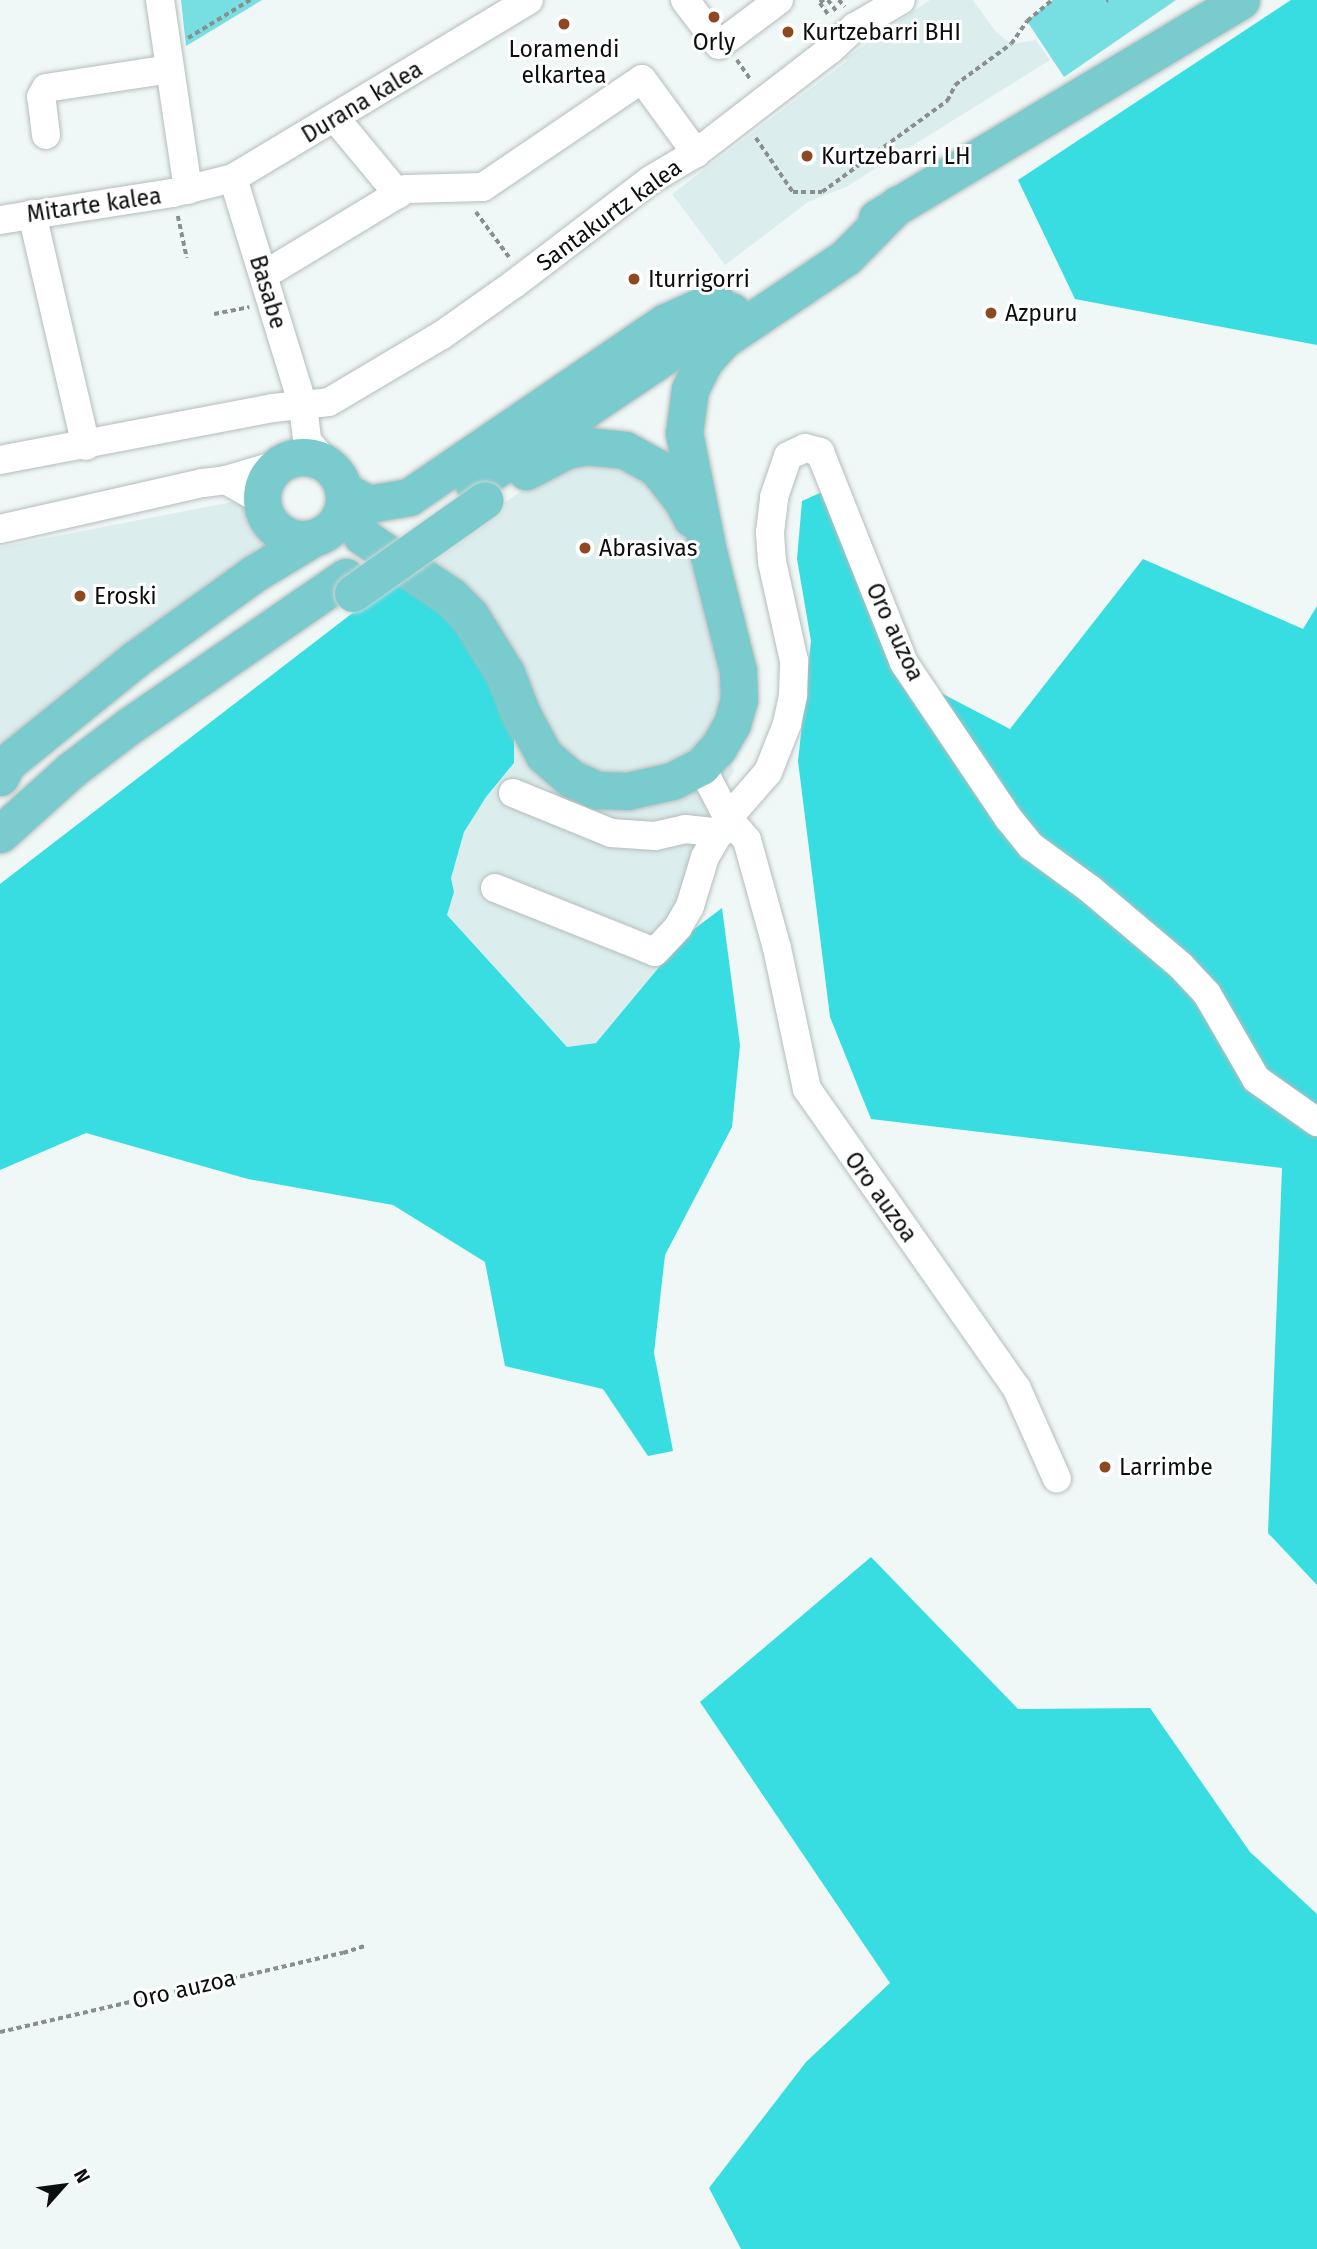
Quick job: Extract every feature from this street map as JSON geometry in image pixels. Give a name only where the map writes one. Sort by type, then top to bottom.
[{"type":"main road","points":[[0,834],[71,770],[239,649],[349,585],[479,492],[583,408],[898,204],[1241,0]]},
{"type":"main road","points":[[316,469],[362,536],[451,596],[470,615],[506,673],[522,714],[544,755],[569,778],[597,790],[627,791],[672,781],[701,766],[718,748],[732,724],[738,700],[738,671],[708,552],[684,433],[690,389],[705,360],[723,340],[846,257],[898,204]]},
{"type":"main road","points":[[316,469],[368,505],[409,497],[666,322],[720,298],[776,282]]},
{"type":"main road","points":[[479,492],[566,450],[587,446],[625,450],[656,467],[669,480],[708,552]]},
{"type":"main road","points":[[255,573],[268,514],[262,487],[316,469]]},
{"type":"main road","points":[[2,768],[134,660],[255,573],[334,526],[341,514],[316,469]]},
{"type":"main road","points":[[268,514],[294,539],[362,536]]},
{"type":"street","points":[[160,0],[174,56],[188,190]]},
{"type":"street","name":"Durana kalea","points":[[188,190],[233,178],[529,0]]},
{"type":"street","points":[[685,0],[719,45],[779,0]]},
{"type":"street","name":"Santakurtz kalea","points":[[0,460],[86,446],[273,408],[303,407],[329,402],[442,335],[652,179],[696,153],[831,50],[855,27],[901,0]]},
{"type":"street","points":[[46,135],[41,97],[46,88],[174,56]]},
{"type":"street","points":[[274,270],[406,189],[483,187],[642,79],[696,153]]},
{"type":"street","points":[[335,118],[398,194]]},
{"type":"street","name":"Basabe","points":[[233,178],[303,407],[316,469]]},
{"type":"street","name":"Mitarte kalea","points":[[0,220],[188,190]]},
{"type":"street","points":[[32,214],[86,446]]},
{"type":"street","name":"Oro auzoa","points":[[724,825],[768,772],[787,724],[793,695],[794,661],[772,562],[770,532],[780,474],[788,456],[805,447],[820,452],[904,663],[1009,819],[1031,846],[1090,889],[1181,966],[1207,994],[1256,1079],[1317,1122]]},
{"type":"street","points":[[0,529],[202,483],[316,469]]},
{"type":"street","points":[[226,480],[268,514]]},
{"type":"street","name":"Oro auzoa","points":[[701,766],[724,825],[747,840],[767,907],[807,1089],[1017,1389],[1057,1479]]},
{"type":"street","points":[[513,793],[611,833],[655,836],[685,829],[724,825]]},
{"type":"street","points":[[495,888],[655,952],[678,927],[690,906],[705,857],[724,825]]},
{"type":"path","points":[[174,56],[250,0]]},
{"type":"path","points":[[750,142],[757,137],[793,192],[822,192],[947,101],[955,85],[1011,44],[1027,21],[1052,0]]},
{"type":"path","points":[[459,188],[515,265],[530,254],[538,265]]},
{"type":"path","points":[[179,220],[187,258]]},
{"type":"path","points":[[214,314],[256,306]]},
{"type":"path","name":"Oro auzoa","points":[[0,2032],[343,1953],[367,1945]]},
{"type":"shaded area","points":[[181,0],[262,0],[186,46]]},
{"type":"shaded area","name":"Kurtzebarri LH","points":[[930,0],[973,0],[995,31],[1011,44],[1036,40],[1050,60],[846,187],[808,202],[725,265],[672,194],[847,61],[845,58]]},
{"type":"shaded area","points":[[1053,0],[1176,0],[1064,77],[1027,21]]},
{"type":"shaded area","points":[[1291,0],[1317,0],[1317,345],[1075,299],[1018,180]]},
{"type":"shaded area","points":[[586,458],[633,467],[674,501],[692,549],[724,671],[719,728],[734,771],[712,805],[685,936],[596,1043],[567,1047],[447,915],[454,892],[451,878],[464,832],[486,797],[514,764],[402,575],[560,464]]},
{"type":"shaded area","points":[[822,492],[893,668],[1010,729],[1143,559],[1303,629],[1317,606],[1317,1585],[1268,1533],[1282,1168],[871,1119],[830,1017],[798,761],[811,641],[797,559],[802,501]]},
{"type":"shaded area","points":[[268,495],[310,546],[0,773],[0,547]]},
{"type":"shaded area","points":[[402,575],[440,605],[488,671],[514,737],[514,763],[486,797],[464,832],[451,878],[454,892],[447,915],[567,1047],[596,1043],[685,936],[722,908],[740,1045],[732,1127],[665,1255],[654,1353],[673,1451],[648,1456],[603,1389],[505,1366],[485,1262],[393,1205],[248,1179],[86,1133],[0,1170],[0,884]]},
{"type":"shaded area","points":[[871,1557],[1018,1709],[1150,1708],[1250,1852],[1317,1914],[1317,2249],[741,2249],[709,2188],[806,2062],[890,1983],[700,1702]]},
{"type":"place","name":"Orly","points":[[714,17]]},
{"type":"place","name":"Loramendi elkartea","points":[[564,24]]},
{"type":"place","name":"Kurtzebarri BHI","points":[[788,32]]},
{"type":"place","name":"Kurtzebarri LH","points":[[807,156]]},
{"type":"place","name":"Iturrigorri","points":[[634,279]]},
{"type":"place","name":"Azpuru","points":[[991,313]]},
{"type":"place","name":"Abrasivas","points":[[585,548]]},
{"type":"place","name":"Eroski","points":[[80,596]]},
{"type":"place","name":"Larrimbe","points":[[1105,1467]]}]
